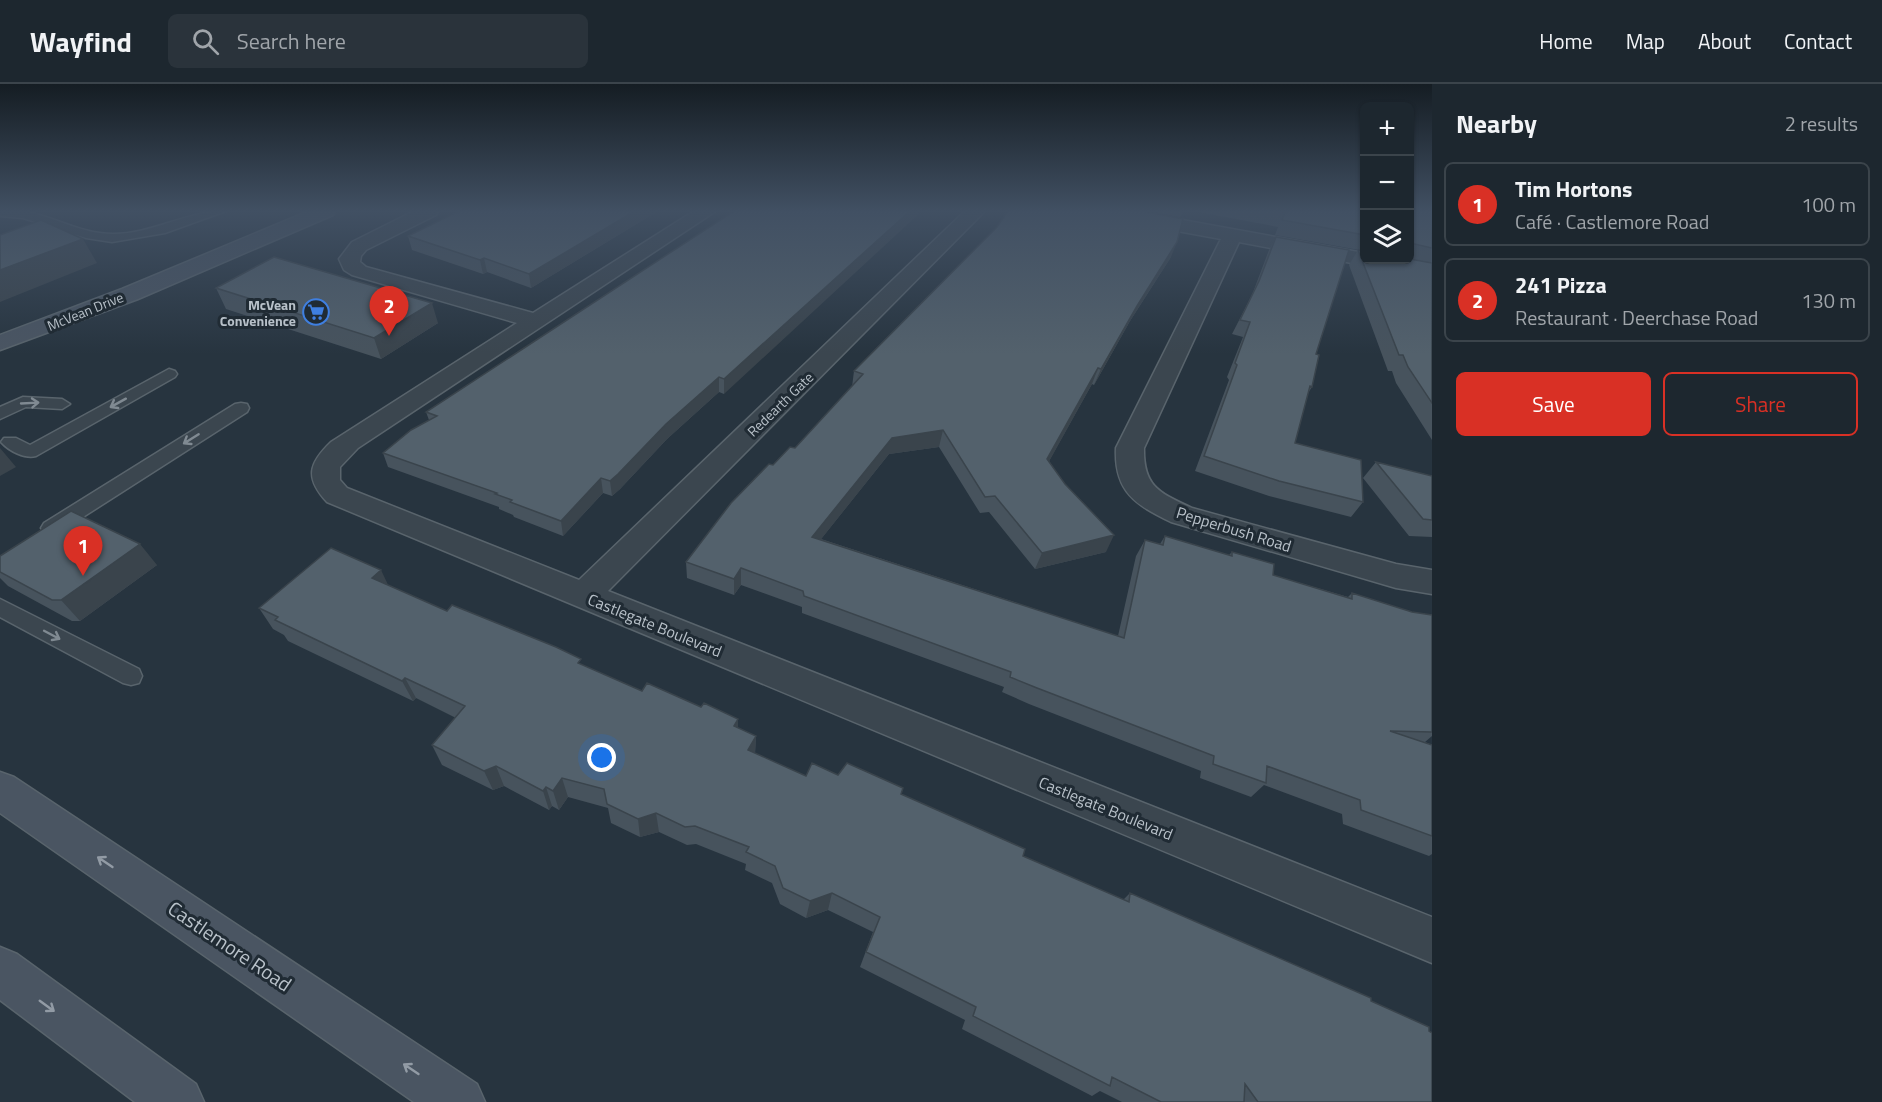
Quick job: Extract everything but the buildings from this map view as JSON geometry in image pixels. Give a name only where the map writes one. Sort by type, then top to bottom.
[{"type":"main road","name":"McVean Drive","points":[[4,344],[207,259]]},
{"type":"main road","name":"Castlemore Road","points":[[0,790],[459,1102]]},
{"type":"main road","points":[[0,971],[178,1102]]},
{"type":"street","points":[[349,259],[351,265],[359,271],[536,321]]},
{"type":"street","name":"Castlegate Boulevard","points":[[634,259],[348,442],[327,463],[324,475],[327,486],[337,495],[1432,940]]},
{"type":"street","name":"Redearth Gate","points":[[584,596],[928,259]]},
{"type":"street","name":"Pepperbush Road","points":[[1221,259],[1130,448],[1128,466],[1134,483],[1151,500],[1182,515],[1396,576],[1432,582]]},
{"type":"street","points":[[1357,259],[1432,272]]},
{"type":"lane","points":[[10,442],[30,452],[169,374]]},
{"type":"lane","points":[[0,414],[23,402],[62,404]]},
{"type":"lane","points":[[40,535],[241,408]]},
{"type":"lane","points":[[0,607],[131,676]]},
{"type":"place","name":"McVean Convenience","points":[[316,312]]},
{"type":"place","name":"241 Pizza","points":[[389,336]]},
{"type":"place","name":"Tim Hortons","points":[[83,576]]}]
